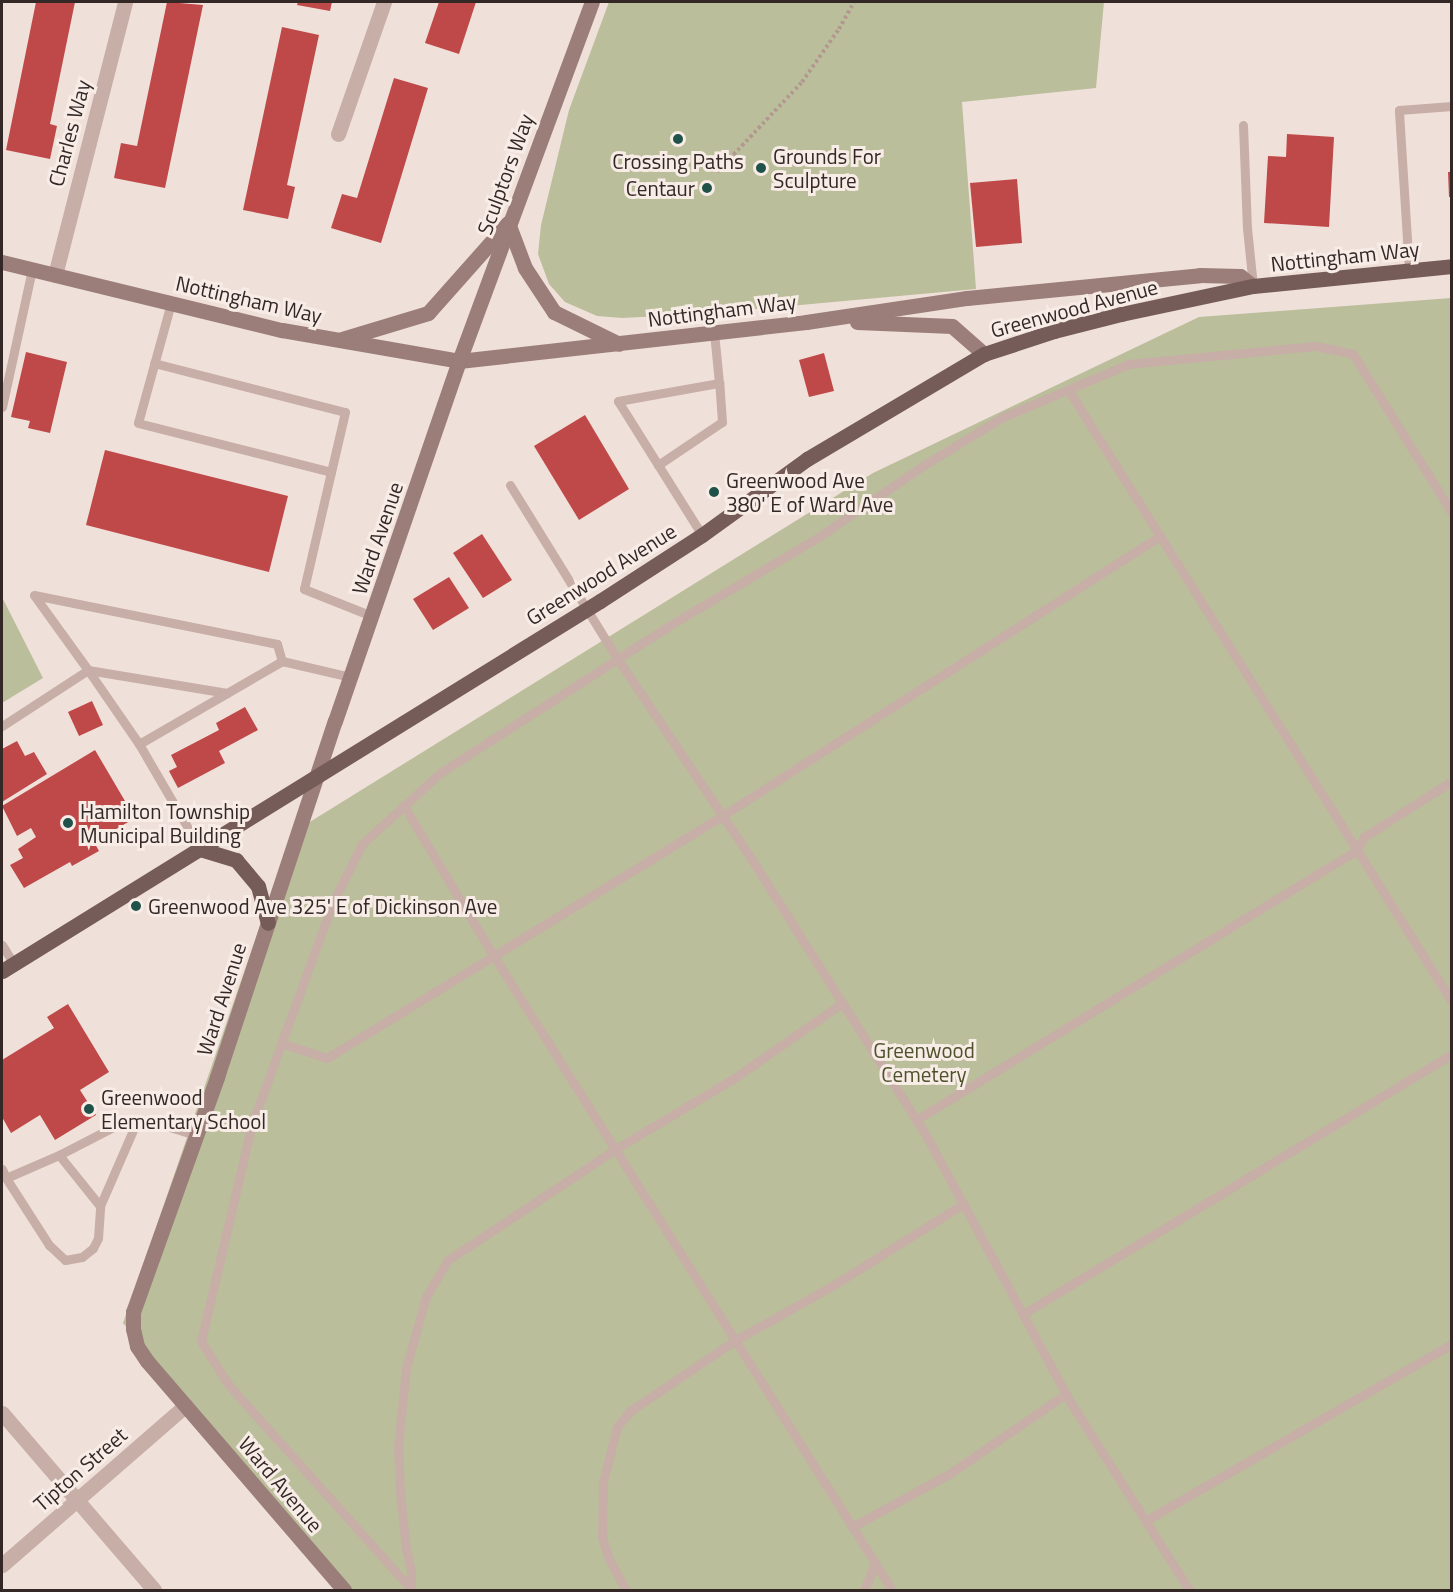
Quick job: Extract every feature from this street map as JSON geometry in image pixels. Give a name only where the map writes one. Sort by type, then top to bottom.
[{"type":"main road","name":"Nottingham Way","points":[[1253,286],[1452,266]]},
{"type":"main road","name":"Greenwood Avenue","points":[[8,967],[589,608],[702,535],[807,459],[984,354],[1054,331],[1121,314],[1253,286]]},
{"type":"main road","points":[[200,849],[237,860],[258,886],[268,923]]},
{"type":"street","name":"Charles Way","points":[[54,275],[125,2]]},
{"type":"street","points":[[338,134],[384,2]]},
{"type":"street","name":"Sculptors Way","points":[[459,361],[508,223],[592,2]]},
{"type":"street","points":[[339,340],[428,313],[508,223],[525,268],[554,312],[619,344]]},
{"type":"street","name":"Nottingham Way","points":[[2,262],[282,330],[459,361],[806,322],[967,298],[1200,275],[1240,276],[1253,286]]},
{"type":"street","points":[[806,322],[900,322],[952,326],[984,354]]},
{"type":"street","name":"Ward Avenue","points":[[344,1590],[147,1361],[137,1346],[133,1329],[133,1312],[196,1135],[459,361]]},
{"type":"street","name":"Tipton Street","points":[[2,1565],[186,1405]]},
{"type":"street","points":[[2,1413],[154,1590]]},
{"type":"lane","points":[[1409,271],[1399,110],[1452,106]]},
{"type":"lane","points":[[1243,125],[1247,228],[1253,286]]},
{"type":"lane","points":[[2,407],[32,269]]},
{"type":"lane","points":[[171,303],[138,423],[331,472]]},
{"type":"lane","points":[[658,465],[722,422],[714,332]]},
{"type":"lane","points":[[411,1589],[228,1384],[201,1341],[251,1127],[332,904],[362,844],[440,773],[617,658],[820,536],[921,467],[1001,418],[1128,364],[1316,346],[1353,354],[1452,513]]},
{"type":"lane","points":[[154,363],[345,412],[304,589],[372,616]]},
{"type":"lane","points":[[702,535],[618,401],[719,383]]},
{"type":"lane","points":[[1069,391],[1452,1002]]},
{"type":"lane","points":[[510,484],[589,608],[617,658],[722,816],[916,1120],[1066,1394],[1189,1590]]},
{"type":"lane","points":[[281,1043],[327,1058],[722,816],[1160,536]]},
{"type":"lane","points":[[200,849],[139,744],[34,595],[277,644],[282,661]]},
{"type":"lane","points":[[139,744],[282,661],[351,677]]},
{"type":"lane","points":[[2,726],[88,670],[227,693]]},
{"type":"lane","points":[[916,1120],[1356,850],[1364,837],[1452,781]]},
{"type":"lane","points":[[405,806],[494,957],[891,1590]]},
{"type":"lane","points":[[2,945],[8,967]]},
{"type":"lane","points":[[411,1589],[411,1570],[401,1503],[398,1447],[406,1368],[426,1297],[448,1260],[614,1150],[736,1077],[842,1003]]},
{"type":"lane","points":[[1023,1314],[1452,1054]]},
{"type":"lane","points":[[136,1121],[100,1206],[98,1238],[93,1248],[82,1257],[64,1260],[49,1245],[4,1173],[59,1155],[113,1126],[136,1121],[163,1125],[196,1135]]},
{"type":"lane","points":[[59,1155],[100,1206]]},
{"type":"lane","points":[[626,1590],[609,1559],[602,1537],[603,1482],[617,1427],[630,1412],[734,1341],[832,1286],[963,1204]]},
{"type":"lane","points":[[1145,1521],[1452,1344]]},
{"type":"lane","points":[[852,1527],[949,1474],[1066,1394]]},
{"type":"lane","points":[[864,1590],[875,1564]]},
{"type":"path","points":[[717,172],[802,82],[839,29],[854,2]]},
{"type":"green space","name":"Grounds For Sculpture","points":[[609,2],[1104,2],[1096,88],[962,102],[976,289],[701,314],[622,318],[597,316],[565,302],[549,284],[538,254],[541,225],[569,110]]},
{"type":"green space","name":"Greenwood Cemetery","points":[[1451,298],[1451,1590],[348,1590],[123,1323],[292,833],[873,473],[1199,317]]},
{"type":"green space","points":[[2,597],[43,678],[2,703]]},
{"type":"building","points":[[36,2],[75,2],[50,124],[57,126],[50,159],[6,150]]},
{"type":"building","points":[[167,2],[203,5],[165,188],[114,178],[121,143],[137,146]]},
{"type":"building","points":[[298,2],[332,2],[330,11],[297,5]]},
{"type":"building","points":[[439,2],[476,2],[459,54],[425,43]]},
{"type":"building","points":[[282,27],[319,35],[287,185],[295,187],[288,219],[243,210]]},
{"type":"building","points":[[394,78],[428,88],[381,243],[331,228],[342,194],[357,198]]},
{"type":"building","points":[[1287,134],[1334,137],[1329,227],[1264,223],[1268,156],[1286,157]]},
{"type":"building","points":[[1448,172],[1452,172],[1452,197],[1449,197]]},
{"type":"building","points":[[1017,179],[1022,243],[976,247],[970,183]]},
{"type":"building","points":[[26,352],[67,362],[50,433],[28,428],[30,421],[11,417]]},
{"type":"building","points":[[824,353],[834,391],[809,397],[799,360]]},
{"type":"building","points":[[585,415],[629,489],[579,520],[534,446]]},
{"type":"building","points":[[105,450],[288,496],[269,572],[86,525]]},
{"type":"building","points":[[482,534],[512,580],[483,598],[453,553]]},
{"type":"building","points":[[449,577],[469,608],[433,630],[413,599]]},
{"type":"building","points":[[92,701],[103,725],[79,736],[68,712]]},
{"type":"building","points":[[245,707],[258,730],[219,751],[225,763],[178,788],[169,771],[177,767],[171,755],[219,730],[216,723]]},
{"type":"building","points":[[17,741],[25,756],[34,752],[47,774],[2,802],[2,749]]},
{"type":"building","name":"Hamilton Township Municipal Building","points":[[95,750],[135,818],[94,842],[99,851],[72,866],[70,862],[24,888],[10,865],[23,858],[18,849],[36,837],[31,828],[17,836],[2,806]]},
{"type":"building","points":[[68,1004],[109,1072],[80,1090],[96,1115],[55,1140],[40,1115],[11,1133],[2,1117],[2,1060],[54,1028],[47,1017]]},
{"type":"place","name":"Crossing Paths","points":[[678,139]]},
{"type":"place","name":"Grounds For Sculpture","points":[[761,168]]},
{"type":"place","name":"Centaur","points":[[707,188]]},
{"type":"place","name":"Greenwood Ave 380' E of Ward Ave","points":[[714,492]]},
{"type":"place","name":"Hamilton Township Municipal Building","points":[[68,823]]},
{"type":"place","name":"Greenwood Ave 325' E of Dickinson Ave","points":[[136,906]]},
{"type":"place","name":"Greenwood Elementary School","points":[[89,1109]]}]
